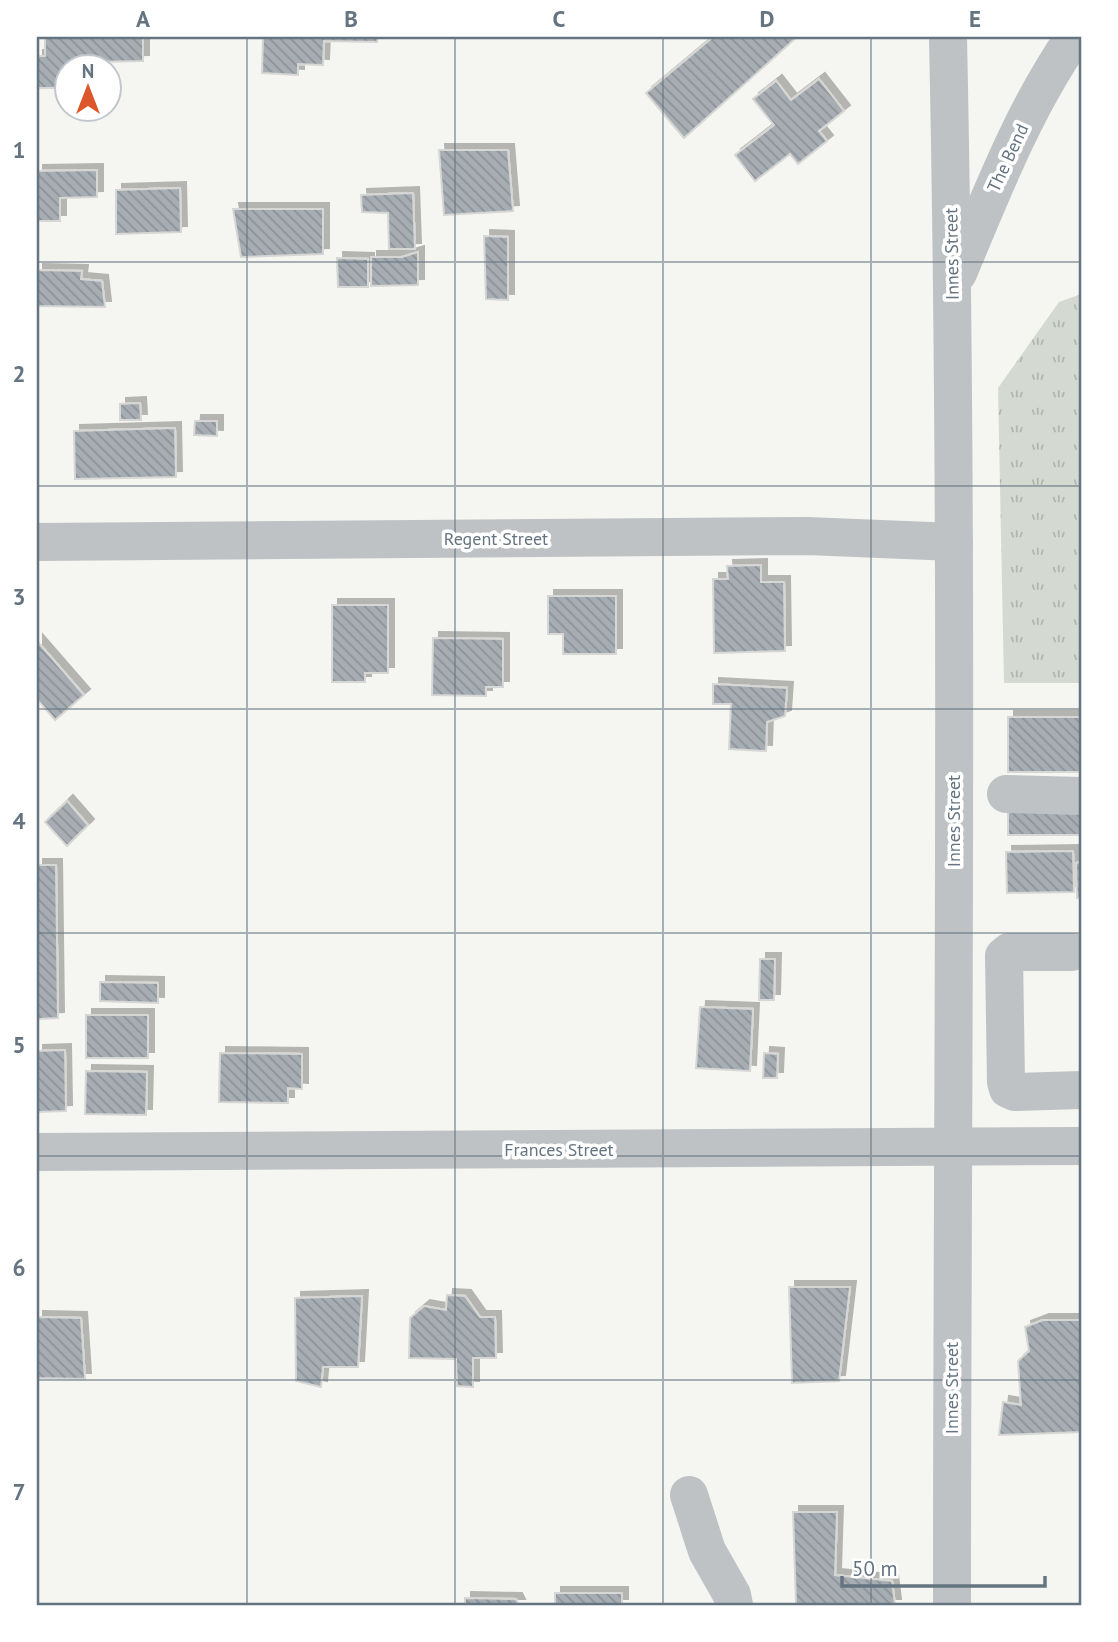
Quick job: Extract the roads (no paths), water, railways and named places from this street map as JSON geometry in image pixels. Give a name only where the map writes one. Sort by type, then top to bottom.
[{"type":"street","name":"Innes Street","points":[[948,37],[954,542],[953,1605]]},
{"type":"street","name":"The Bend","points":[[953,285],[999,176],[1037,96],[1074,37]]},
{"type":"street","name":"Regent Street","points":[[37,542],[807,536],[954,542]]},
{"type":"street","points":[[1006,794],[1081,796]]},
{"type":"street","points":[[1072,952],[1009,952],[1004,956],[1006,1082],[1008,1089],[1015,1092],[1081,1090]]},
{"type":"street","name":"Frances Street","points":[[37,1153],[1081,1146]]},
{"type":"street","points":[[690,1495],[707,1551],[732,1595],[734,1605]]}]
